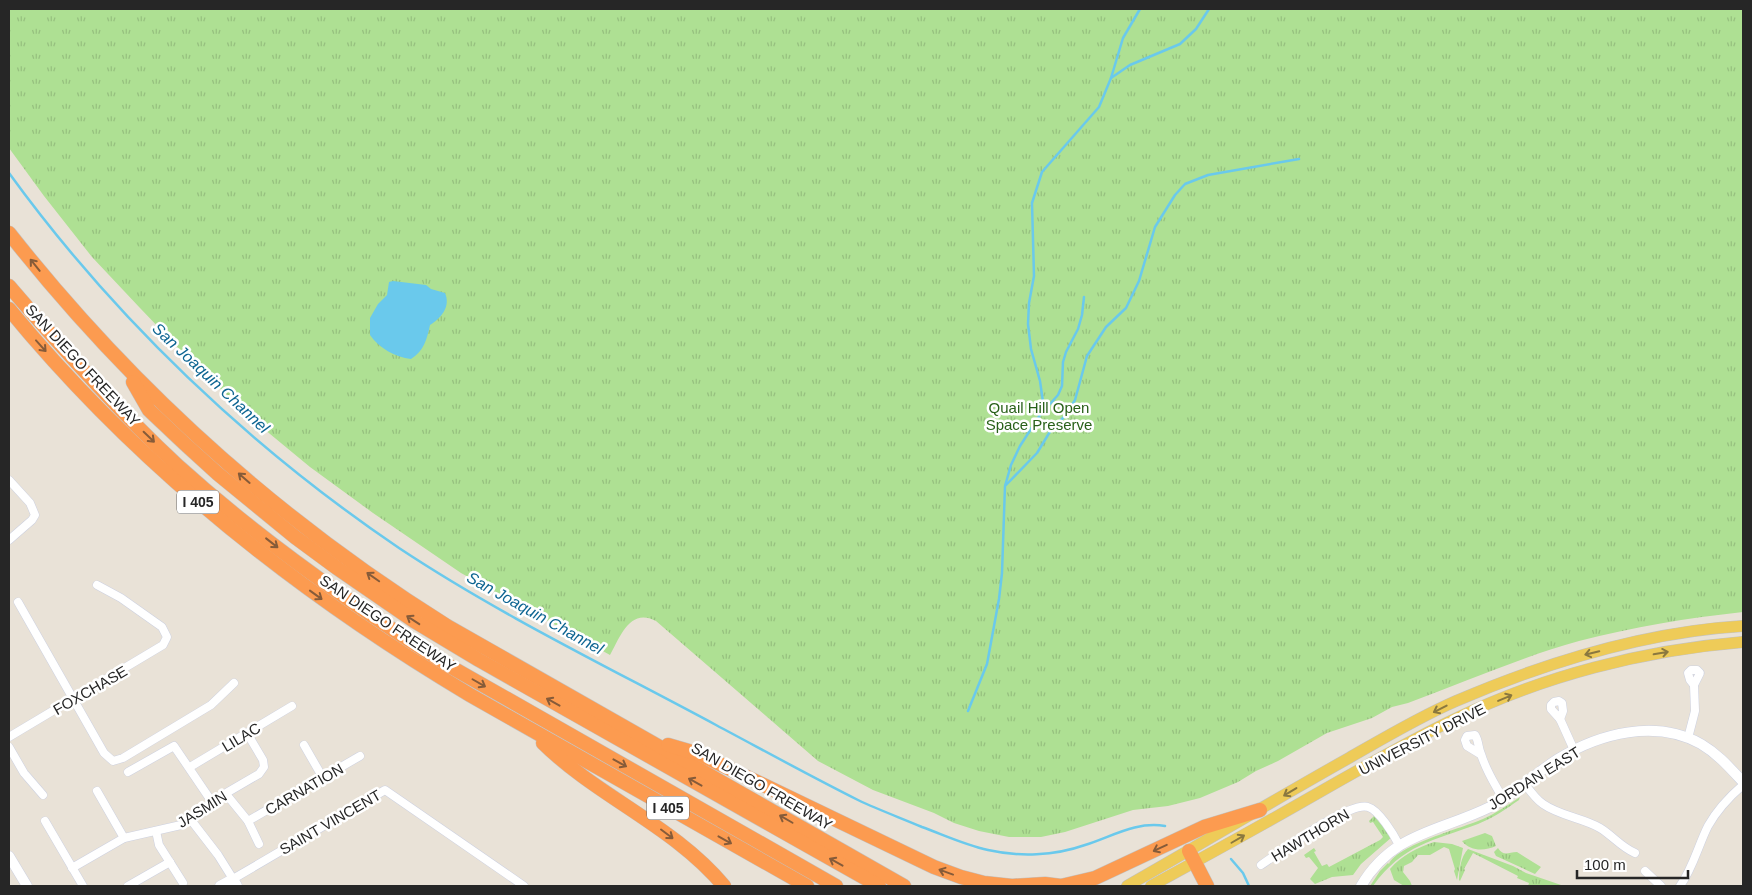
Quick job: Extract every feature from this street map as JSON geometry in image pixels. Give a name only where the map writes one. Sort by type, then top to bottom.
[{"type":"highway","name":"SAN DIEGO FREEWAY","points":[[9,233],[62,297],[121,362],[170,411],[217,454],[328,546],[447,626],[904,886]]},
{"type":"highway","points":[[9,286],[83,372],[177,464],[228,508],[313,576],[389,628],[451,667],[836,886]]},
{"type":"highway","name":"SAN DIEGO FREEWAY","points":[[9,309],[67,376],[116,426],[225,525],[286,573],[364,629],[424,668],[807,886]]},
{"type":"highway","name":"SAN DIEGO FREEWAY","points":[[121,362],[149,410],[185,444],[218,474],[295,537],[366,588],[414,621],[463,651],[878,886]]},
{"type":"highway","points":[[530,730],[558,758],[694,855],[724,886]]},
{"type":"highway","points":[[645,739],[699,754],[934,867],[972,880],[998,885],[1027,886],[1045,884],[1061,886],[1095,878],[1204,827],[1260,810]]},
{"type":"highway","points":[[1192,857],[1207,886]]},
{"type":"main road","name":"UNIVERSITY DRIVE","points":[[1151,886],[1260,810],[1320,774],[1454,702],[1515,677],[1567,659],[1622,645],[1680,634],[1743,626]]},
{"type":"main road","name":"UNIVERSITY DRIVE","points":[[1192,857],[1454,719],[1518,692],[1570,674],[1640,657],[1707,645],[1743,642]]},
{"type":"main road","points":[[1127,886],[1192,857]]},
{"type":"street","points":[[9,480],[30,503],[35,515],[32,520],[9,540]]},
{"type":"street","name":"FOXCHASE","points":[[9,737],[163,645],[167,637],[162,627],[121,598],[97,584]]},
{"type":"street","points":[[18,602],[104,754],[113,761],[122,758],[211,705],[234,683]]},
{"type":"street","points":[[1688,738],[1695,711],[1694,685]]},
{"type":"street","name":"LILAC","points":[[190,767],[292,706]]},
{"type":"street","points":[[1560,719],[1574,750]]},
{"type":"street","name":"JORDAN EAST","points":[[1361,886],[1375,866],[1400,845],[1438,826],[1474,814],[1503,799],[1574,750],[1602,739],[1634,732],[1664,731],[1688,738],[1721,758],[1743,783]]},
{"type":"street","name":"JASMIN","points":[[72,868],[124,838],[172,828],[191,820],[212,802],[259,774],[264,767],[263,760],[247,733]]},
{"type":"street","points":[[128,772],[174,746],[212,802]]},
{"type":"street","points":[[304,746],[323,778]]},
{"type":"street","points":[[9,747],[24,773],[43,795]]},
{"type":"street","points":[[1480,754],[1503,799]]},
{"type":"street","name":"CARNATION","points":[[248,821],[360,756]]},
{"type":"street","points":[[1680,886],[1689,871],[1714,816],[1743,783]]},
{"type":"street","points":[[1525,784],[1541,803],[1549,808],[1597,826],[1607,832],[1627,850],[1635,853]]},
{"type":"street","name":"SAINT VINCENT","points":[[235,882],[386,790],[524,886]]},
{"type":"street","points":[[96,791],[124,838]]},
{"type":"street","points":[[226,794],[248,821],[259,844]]},
{"type":"street","name":"HAWTHORN","points":[[1261,865],[1330,820],[1347,811],[1364,806],[1375,810],[1400,845]]},
{"type":"street","points":[[191,820],[218,855],[235,882],[220,886]]},
{"type":"street","points":[[45,821],[83,886]]},
{"type":"street","points":[[156,831],[160,845],[183,883]]},
{"type":"street","points":[[9,856],[26,886]]},
{"type":"street","points":[[128,886],[170,862]]},
{"type":"street","points":[[1645,871],[1661,886]]},
{"type":"green space","name":"Quail Hill Open Space Preserve","points":[[9,9],[1743,9],[1743,612],[1681,620],[1620,631],[1536,654],[1408,703],[1392,707],[1372,718],[1327,733],[1238,782],[1200,798],[1168,806],[1133,810],[1065,832],[1041,837],[1009,837],[979,831],[954,823],[934,813],[873,790],[818,761],[656,621],[639,618],[633,621],[622,633],[610,655],[461,573],[310,467],[253,420],[185,355],[92,257],[9,148]]},
{"type":"green space","points":[[1520,797],[1519,800],[1489,819],[1433,840],[1408,852],[1384,872],[1373,886],[1370,886],[1380,871],[1404,850],[1483,819]]},
{"type":"green space","points":[[1374,816],[1392,837],[1361,864],[1353,875],[1332,877],[1315,884],[1310,879],[1318,868],[1309,857],[1306,858],[1304,855],[1314,848],[1316,851],[1314,852],[1322,866],[1327,864],[1329,867],[1380,840],[1383,837],[1373,822],[1370,823],[1369,821]]},
{"type":"green space","points":[[1485,833],[1492,836],[1496,846],[1478,850],[1466,845],[1462,841]]},
{"type":"green space","points":[[1434,842],[1452,844],[1463,848],[1457,880],[1449,849],[1444,847],[1430,855],[1418,855],[1412,862],[1404,866],[1403,872],[1412,886],[1404,886],[1394,880],[1390,869],[1395,864],[1410,852]]},
{"type":"green space","points":[[1498,848],[1504,853],[1517,852],[1541,867],[1535,874],[1496,856],[1494,852]]},
{"type":"green space","points":[[1468,849],[1526,873],[1564,886],[1528,886],[1529,883],[1517,878],[1518,876],[1473,853],[1460,881],[1461,863]]},
{"type":"water","points":[[389,282],[426,285],[431,289],[445,293],[447,298],[444,312],[430,325],[422,348],[411,359],[388,351],[370,335],[370,318],[378,304],[387,295]]},
{"type":"waterway","points":[[968,711],[987,664],[999,599],[1002,573],[1005,486],[1011,465],[1020,446],[1040,415],[1043,402],[1040,381],[1031,349],[1028,324],[1029,303],[1034,276],[1032,203],[1042,172],[1099,107],[1111,78],[1123,38],[1140,9]]},
{"type":"waterway","points":[[1111,78],[1130,65],[1180,44],[1196,29],[1209,9]]},
{"type":"waterway","points":[[1006,485],[1037,453],[1051,430],[1065,416],[1075,400],[1087,356],[1106,327],[1126,308],[1139,281],[1155,227],[1175,195],[1185,184],[1208,175],[1299,159]]},
{"type":"waterway","name":"San Joaquin Channel","points":[[9,173],[50,227],[94,279],[140,329],[238,423],[344,509],[399,548],[476,596],[858,800],[971,845],[1012,854],[1049,853],[1073,849],[1134,828],[1154,825],[1165,826]]},
{"type":"waterway","points":[[1041,414],[1058,395],[1062,386],[1063,362],[1078,329],[1084,297]]},
{"type":"waterway","name":"San Joaquin Channel","points":[[1231,859],[1243,873],[1249,886]]}]
